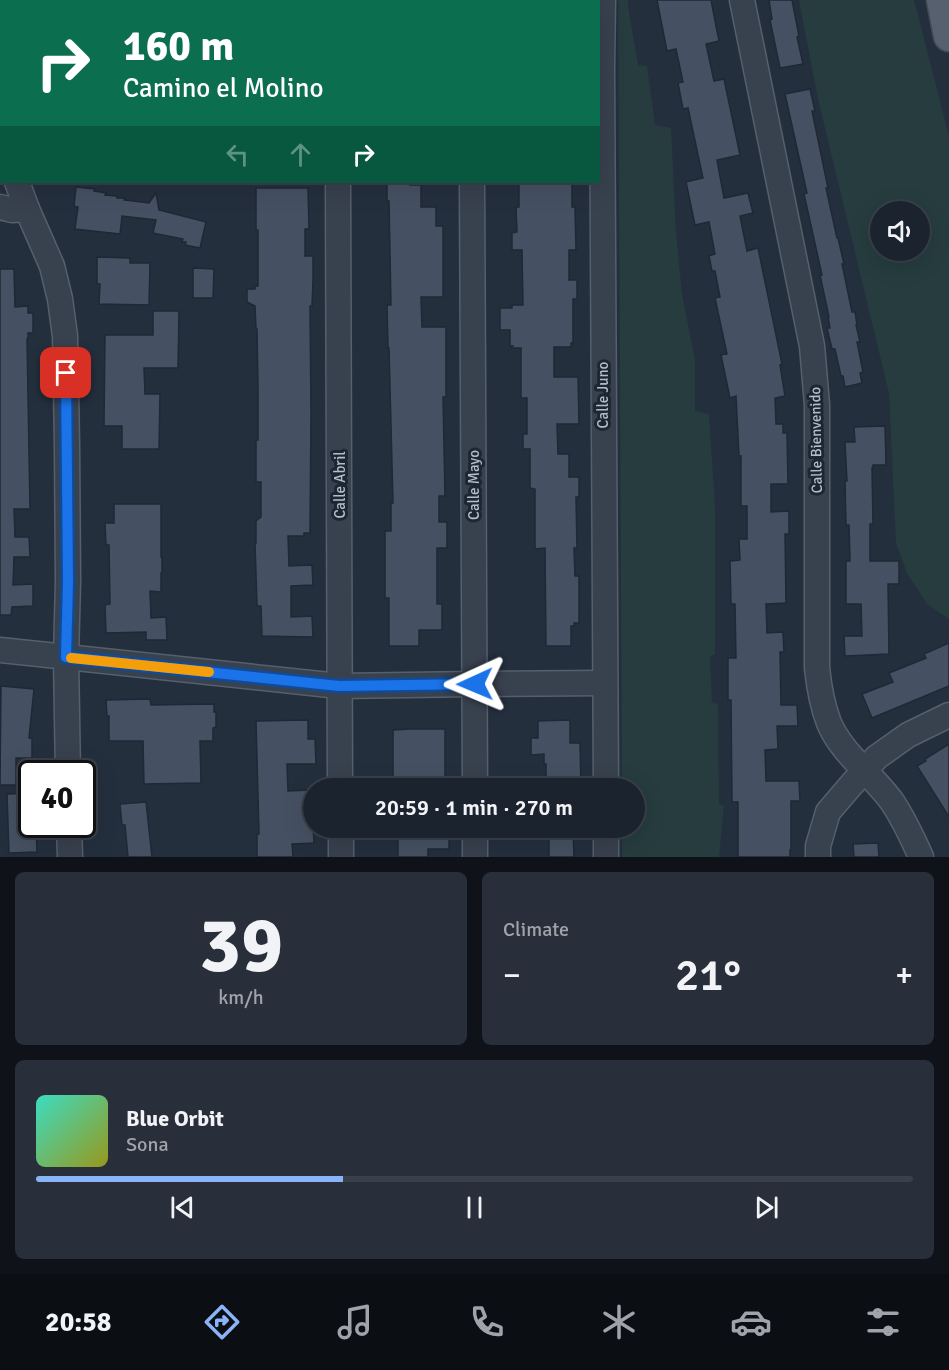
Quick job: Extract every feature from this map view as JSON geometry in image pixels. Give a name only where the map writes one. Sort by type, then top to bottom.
[{"type":"main road","points":[[942,0],[949,36]]},
{"type":"street","name":"Calle Juno","points":[[603,0],[600,67],[606,778]]},
{"type":"street","name":"Calle Bienvenido","points":[[742,0],[812,346],[817,405],[817,668],[820,691],[830,724],[846,750],[893,803],[921,857]]},
{"type":"street","points":[[17,183],[52,266],[60,298],[65,336],[68,760]]},
{"type":"street","name":"Calle Abril","points":[[338,183],[340,778]]},
{"type":"street","name":"Calle Mayo","points":[[472,183],[475,778]]},
{"type":"street","points":[[0,207],[12,210],[27,209]]},
{"type":"street","points":[[0,650],[339,686],[604,683]]},
{"type":"street","points":[[818,857],[818,846],[828,812],[864,771],[877,757],[908,735],[949,715]]},
{"type":"street","points":[[69,838],[70,857]]},
{"type":"street","points":[[341,838],[341,857]]},
{"type":"street","points":[[475,838],[475,857]]},
{"type":"street","points":[[606,838],[606,857]]},
{"type":"green space","points":[[618,0],[628,0],[638,65],[647,66],[655,125],[671,128],[676,233],[682,294],[695,360],[695,411],[709,414],[715,507],[715,654],[710,656],[712,703],[718,704],[719,804],[724,806],[719,857],[622,857],[622,838],[645,838],[645,778],[622,778]]},
{"type":"green space","points":[[799,0],[914,0],[949,136],[949,619],[927,604],[907,573],[896,543],[889,393],[818,99]]},
{"type":"building","points":[[657,0],[711,0],[719,41],[706,44],[714,81],[724,79],[740,155],[717,160],[724,198],[748,193],[753,213],[740,216],[747,251],[758,248],[782,364],[780,365],[785,396],[775,398],[776,424],[783,424],[783,433],[787,433],[788,484],[771,484],[771,512],[789,511],[789,534],[785,534],[786,603],[766,604],[767,633],[783,632],[784,652],[780,652],[781,705],[797,705],[798,726],[777,726],[778,749],[765,750],[766,781],[799,781],[800,801],[791,801],[790,857],[738,857],[738,802],[732,802],[731,700],[728,700],[728,658],[736,658],[735,604],[731,604],[730,561],[740,560],[739,539],[747,539],[747,506],[741,506],[741,456],[739,456],[736,396],[730,398],[721,355],[727,354],[715,298],[720,297],[715,271],[712,271],[709,256],[715,254],[709,222],[695,225],[686,182],[703,178],[688,108],[683,109],[678,83],[683,82],[676,49],[667,51]]},
{"type":"building","points":[[769,0],[792,0],[803,64],[780,68],[770,20],[772,19]]},
{"type":"building","points":[[810,89],[815,111],[812,111],[828,188],[826,188],[860,342],[857,342],[863,372],[860,373],[862,383],[845,387],[827,328],[830,328],[829,317],[820,275],[822,275],[785,94]]},
{"type":"building","points":[[387,183],[421,185],[421,207],[436,207],[436,226],[443,226],[443,297],[421,297],[422,327],[446,327],[446,397],[443,397],[445,496],[439,496],[439,522],[447,522],[447,548],[437,548],[437,604],[442,604],[442,630],[419,630],[419,646],[389,646],[389,598],[385,598],[385,531],[391,531],[391,503],[393,503],[387,305],[391,305],[389,201],[387,201]]},
{"type":"building","points":[[519,183],[572,183],[576,250],[569,250],[569,280],[577,280],[577,299],[573,299],[573,343],[571,347],[554,347],[554,377],[578,377],[579,424],[557,424],[558,454],[569,454],[569,477],[579,477],[579,497],[576,497],[577,548],[574,548],[575,576],[579,576],[579,623],[571,626],[571,646],[546,646],[545,548],[535,549],[535,489],[530,488],[530,449],[523,449],[523,434],[527,434],[527,398],[521,398],[521,348],[510,346],[510,330],[500,330],[500,308],[523,305],[522,250],[512,250],[512,233],[517,232],[516,207],[519,207]]},
{"type":"building","points":[[76,187],[95,189],[94,191],[106,193],[105,195],[125,198],[124,200],[149,203],[156,193],[159,210],[206,222],[200,248],[185,245],[186,242],[182,242],[183,239],[153,233],[156,220],[122,216],[120,234],[75,229],[78,207],[74,206]]},
{"type":"building","points":[[256,188],[308,188],[309,229],[305,229],[305,256],[313,256],[312,306],[310,306],[310,533],[304,533],[304,536],[288,536],[289,566],[312,565],[313,585],[291,586],[291,617],[312,616],[313,637],[262,636],[261,606],[257,606],[255,543],[256,521],[261,517],[261,482],[256,482],[257,329],[255,306],[247,302],[247,289],[255,289],[255,286],[258,286]]},
{"type":"building","points":[[97,257],[130,258],[130,263],[150,263],[149,305],[99,304],[100,284],[97,284]]},
{"type":"building","points":[[193,268],[214,269],[213,298],[193,298]]},
{"type":"building","points":[[0,269],[14,269],[15,307],[28,306],[28,313],[33,313],[33,333],[28,333],[27,339],[30,509],[14,509],[15,537],[29,537],[30,557],[14,557],[13,585],[33,584],[33,606],[12,607],[11,615],[0,615]]},
{"type":"building","points":[[153,311],[179,311],[178,368],[144,368],[145,394],[160,394],[159,449],[122,449],[122,426],[104,426],[105,335],[153,335]]},
{"type":"building","points":[[885,426],[886,465],[873,465],[872,468],[873,524],[870,524],[870,561],[899,561],[899,584],[888,584],[889,654],[845,656],[844,636],[862,636],[861,604],[846,604],[846,561],[850,561],[849,525],[846,525],[845,442],[855,442],[854,427]]},
{"type":"building","points":[[114,504],[161,504],[161,592],[150,591],[151,618],[166,617],[167,640],[146,640],[146,632],[106,633],[105,605],[110,604],[109,545],[106,545],[105,523],[114,523]]},
{"type":"building","points":[[949,643],[949,686],[872,718],[862,694],[893,682],[889,673],[926,658],[924,654]]},
{"type":"building","points":[[1,686],[34,689],[29,738],[32,738],[32,758],[16,758],[16,785],[0,785]]},
{"type":"building","points":[[150,699],[151,705],[214,704],[216,727],[213,728],[213,741],[200,741],[201,783],[144,784],[143,741],[109,741],[109,716],[107,716],[106,700]]},
{"type":"building","points":[[308,720],[308,739],[315,739],[316,764],[287,764],[288,791],[303,790],[303,838],[314,838],[314,843],[292,844],[293,857],[257,857],[257,834],[259,834],[256,721]]},
{"type":"building","points":[[570,720],[570,743],[580,743],[581,778],[546,778],[544,754],[531,755],[531,738],[538,738],[538,721]]},
{"type":"building","points":[[445,729],[445,778],[393,778],[393,730]]},
{"type":"building","points":[[949,744],[949,817],[917,766]]},
{"type":"building","points":[[7,794],[18,794],[18,838],[36,838],[37,852],[9,853]]},
{"type":"building","points":[[146,802],[152,857],[128,857],[125,825],[122,825],[120,804]]},
{"type":"building","points":[[398,838],[449,838],[449,849],[428,849],[428,857],[398,857]]},
{"type":"building","points":[[549,838],[573,838],[574,857],[549,857]]},
{"type":"building","points":[[878,843],[879,857],[854,857],[853,844]]},
{"type":"slow traffic","points":[[71,658],[209,672]]},
{"type":"route","points":[[66,373],[68,582],[66,657],[339,686],[475,684]]}]
